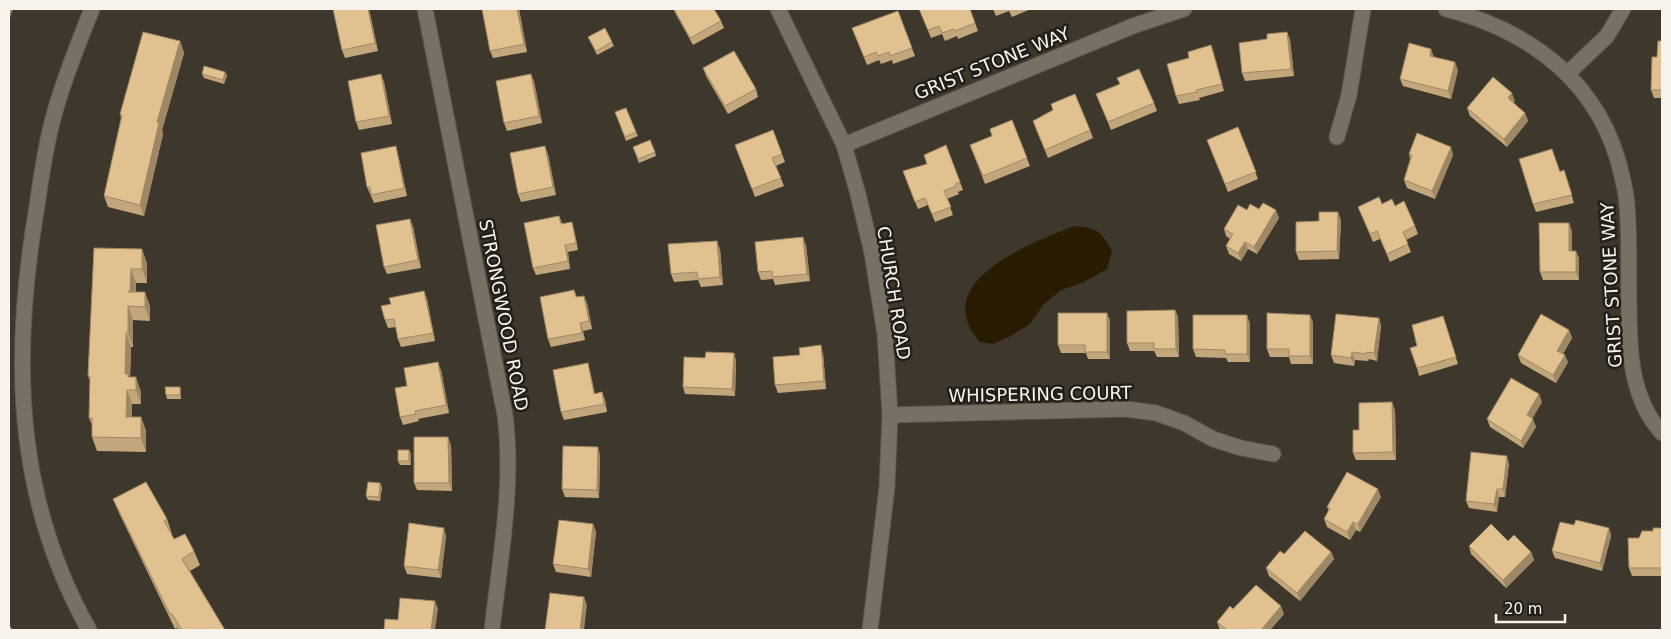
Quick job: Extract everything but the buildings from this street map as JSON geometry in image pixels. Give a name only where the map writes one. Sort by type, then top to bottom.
[{"type":"street","points":[[89,630],[62,572],[46,530],[29,462],[23,405],[22,341],[26,284],[42,171],[52,127],[73,56],[92,9]]},
{"type":"street","name":"STRONGWOOD ROAD","points":[[425,9],[505,415],[509,452],[507,495],[492,630]]},
{"type":"street","name":"CHURCH ROAD","points":[[778,9],[844,145],[858,194],[873,262],[885,334],[890,415],[883,531],[870,630]]},
{"type":"street","name":"GRIST STONE WAY","points":[[844,145],[1134,26],[1184,9]]},
{"type":"street","points":[[1337,137],[1349,95],[1363,9]]},
{"type":"street","name":"GRIST STONE WAY","points":[[1446,9],[1506,30],[1536,46],[1568,73],[1599,113],[1617,155],[1627,204],[1629,314],[1636,386],[1662,433]]},
{"type":"street","points":[[1568,73],[1607,36],[1623,9]]},
{"type":"street","name":"WHISPERING COURT","points":[[890,415],[1126,409],[1156,413],[1184,423],[1213,439],[1241,448],[1272,454]]},
{"type":"shaded area","points":[[1074,226],[1098,232],[1105,239],[1112,251],[1107,269],[1084,282],[1061,290],[1043,305],[1030,324],[1011,336],[993,344],[980,342],[967,320],[966,301],[975,283],[991,268],[1011,254]]}]
